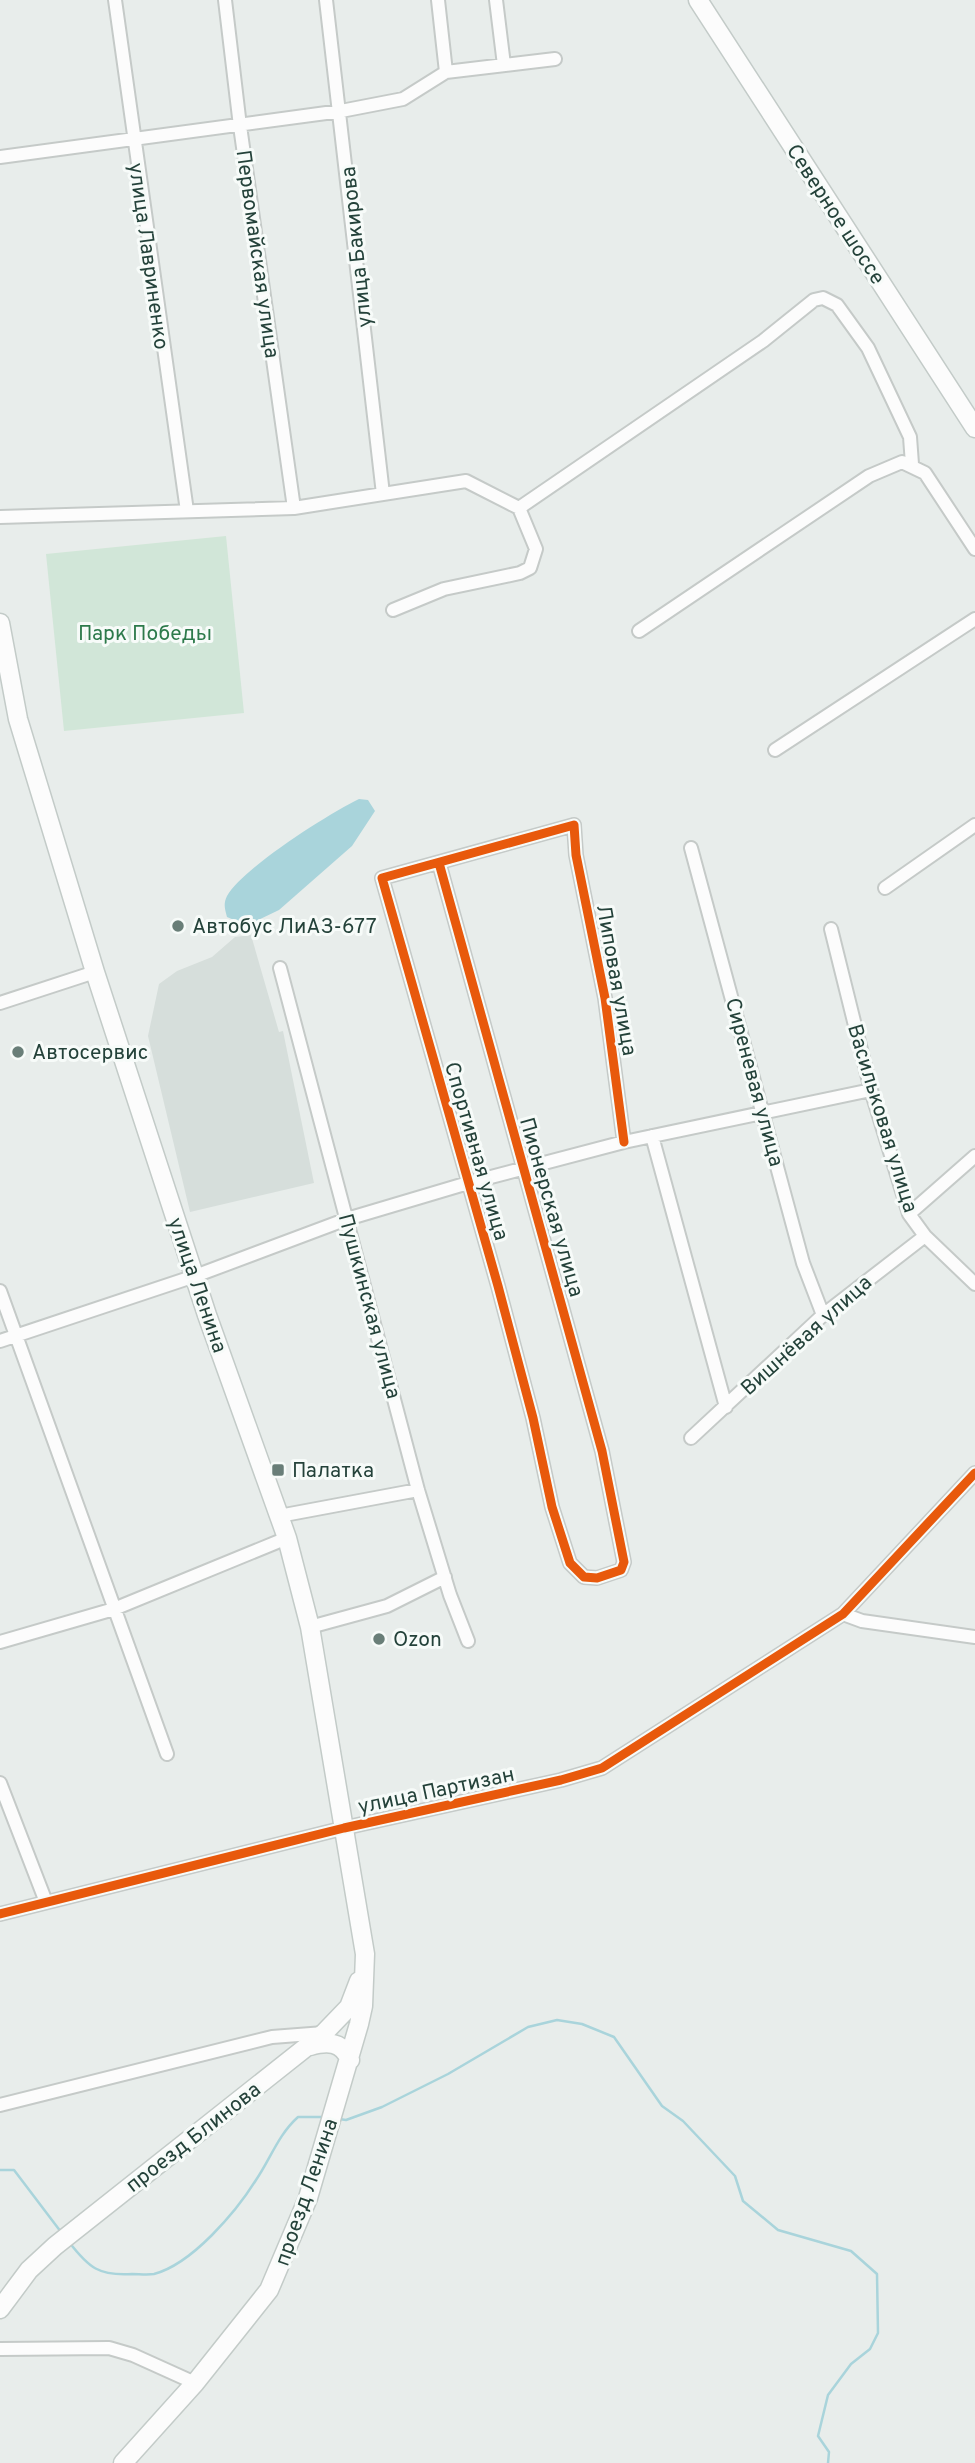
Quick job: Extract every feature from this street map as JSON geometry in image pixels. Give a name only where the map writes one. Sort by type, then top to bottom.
[{"type":"main road","name":"Северное шоссе","points":[[698,0],[975,428]]},
{"type":"main road","name":"улица Ленина","points":[[0,623],[18,719],[95,972],[195,1276],[287,1538],[310,1627],[365,1954]]},
{"type":"main road","name":"проезд Блинова","points":[[0,2309],[29,2270],[55,2246],[324,2033],[349,2007],[355,1995],[365,1954]]},
{"type":"main road","name":"проезд Ленина","points":[[123,2463],[195,2383],[276,2278],[308,2198],[350,2060],[363,2006],[365,1954]]},
{"type":"main road","points":[[305,2048],[328,2042],[342,2047],[350,2060]]},
{"type":"street","name":"улица Лавриненко","points":[[115,0],[132,140],[187,511]]},
{"type":"street","name":"Первомайская улица","points":[[225,0],[294,508]]},
{"type":"street","name":"улица Бакирова","points":[[326,0],[341,111],[383,494]]},
{"type":"street","points":[[438,0],[446,72]]},
{"type":"street","points":[[496,0],[504,65]]},
{"type":"street","points":[[0,157],[341,111],[403,99],[446,72],[555,59]]},
{"type":"street","points":[[519,508],[763,341],[814,300],[823,298],[837,305],[868,348],[910,437],[912,464]]},
{"type":"street","points":[[639,631],[869,476],[902,462],[912,464],[925,473],[975,550]]},
{"type":"street","points":[[0,517],[294,508],[466,481],[519,508],[536,549],[530,568],[520,573],[444,589],[393,610]]},
{"type":"street","points":[[775,750],[975,620]]},
{"type":"street","name":"Спортивная улица","points":[[574,825],[382,878],[533,1418],[552,1507],[570,1563],[584,1577],[597,1578],[621,1570],[624,1562]]},
{"type":"street","name":"Липовая улица","points":[[574,825],[576,855],[605,998],[624,1142]]},
{"type":"street","points":[[885,887],[975,825]]},
{"type":"street","name":"Сиреневая улица","points":[[691,848],[765,1114],[803,1263],[823,1315]]},
{"type":"street","name":"Пионерская улица","points":[[439,863],[602,1451],[624,1562]]},
{"type":"street","name":"Васильковая улица","points":[[831,929],[871,1090],[909,1214],[925,1236],[975,1284]]},
{"type":"street","name":"Пушкинская улица","points":[[280,968],[418,1490],[444,1577],[468,1641]]},
{"type":"street","points":[[0,1003],[95,972]]},
{"type":"street","points":[[0,1341],[195,1276],[347,1219],[468,1183],[624,1142],[871,1090]]},
{"type":"street","points":[[652,1136],[726,1407]]},
{"type":"street","points":[[909,1214],[975,1156]]},
{"type":"street","name":"Вишнёвая улица","points":[[691,1438],[823,1315],[925,1236]]},
{"type":"street","points":[[0,1291],[167,1754]]},
{"type":"street","name":"улица Партизан","points":[[0,1914],[344,1828],[561,1780],[602,1768],[843,1614],[975,1473]]},
{"type":"street","points":[[279,1516],[418,1490]]},
{"type":"street","points":[[0,1642],[114,1609],[287,1538]]},
{"type":"street","points":[[310,1627],[387,1606],[444,1577]]},
{"type":"street","points":[[843,1614],[862,1621],[975,1637]]},
{"type":"street","points":[[0,1783],[46,1902]]},
{"type":"street","points":[[0,2105],[272,2037],[324,2033]]},
{"type":"street","points":[[0,2349],[109,2348],[133,2355],[195,2383]]},
{"type":"shaded area","points":[[251,935],[279,1032],[283,1031],[314,1183],[190,1212],[148,1036],[159,984],[177,971],[212,957],[235,937]]},
{"type":"green space","name":"Парк Победы","points":[[226,536],[244,713],[64,731],[46,554]]},
{"type":"water","points":[[359,799],[368,800],[375,811],[352,846],[279,910],[252,923],[241,923],[227,917],[227,896],[250,871],[308,829]]},
{"type":"waterway","points":[[339,2119],[346,2120],[382,2107],[448,2074],[528,2027],[557,2020],[582,2024],[614,2037],[662,2106],[683,2121],[735,2176],[743,2201],[778,2230],[851,2251],[877,2274],[878,2333],[870,2349],[851,2364],[828,2395],[818,2436],[829,2452],[828,2463]]},
{"type":"waterway","points":[[69,2242],[89,2264],[103,2272],[154,2274],[168,2268],[198,2248],[225,2221],[247,2193],[285,2131],[298,2117],[326,2117]]},
{"type":"waterway","points":[[0,2170],[14,2170],[61,2232]]},
{"type":"cycle path","points":[[439,863],[602,1451],[624,1562],[621,1570],[597,1578],[584,1577],[570,1563],[552,1507],[533,1418],[498,1286],[382,878],[574,825],[576,855],[605,998],[624,1142]]},
{"type":"cycle path","points":[[0,1914],[344,1828],[561,1780],[602,1768],[843,1614],[975,1473]]},
{"type":"place","name":"Автобус ЛиАЗ-677","points":[[178,926]]},
{"type":"place","name":"Автосервис","points":[[18,1052]]},
{"type":"place","name":"Палатка","points":[[278,1470]]},
{"type":"place","name":"Ozon","points":[[379,1639]]}]
